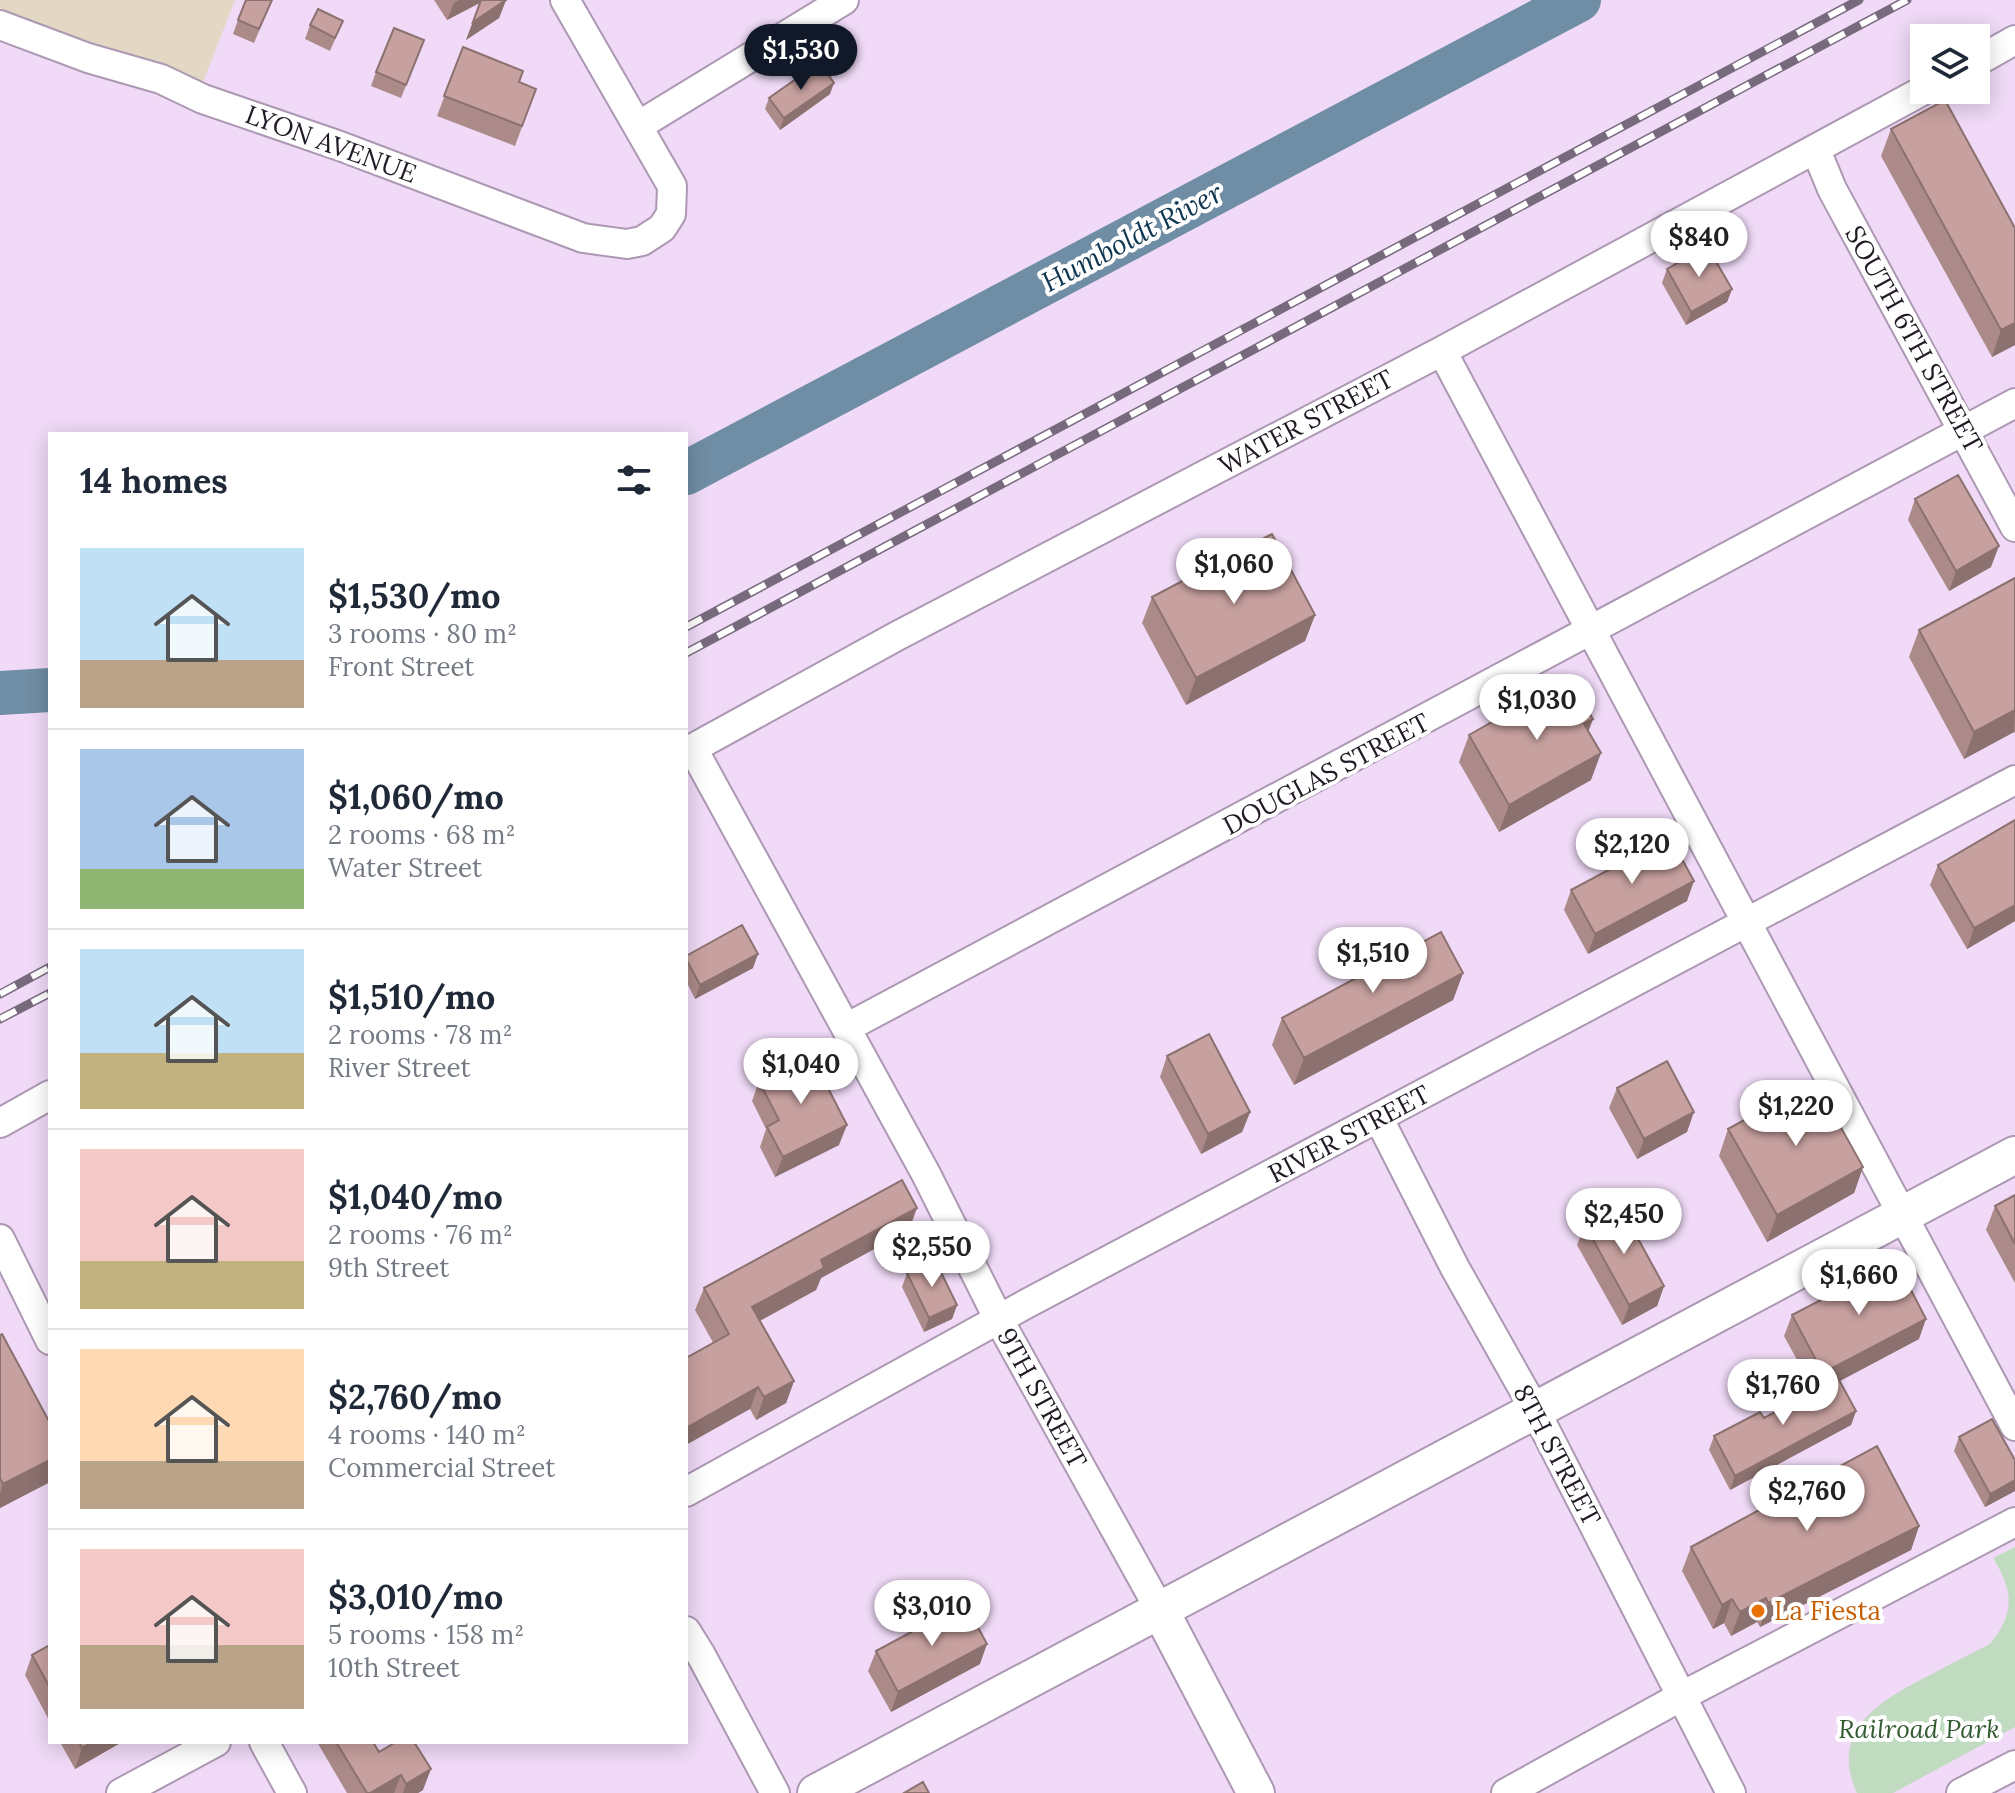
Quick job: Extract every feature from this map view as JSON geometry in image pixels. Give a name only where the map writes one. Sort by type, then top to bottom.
[{"type":"street","points":[[565,0],[638,126],[844,0]]},
{"type":"street","name":"LYON AVENUE","points":[[0,25],[88,58],[161,79],[203,99],[340,146],[583,238],[627,244],[642,241],[662,228],[671,214],[672,186],[638,126]]},
{"type":"street","points":[[1990,54],[2015,40]]},
{"type":"street","name":"WATER STREET","points":[[689,751],[897,636],[1442,351],[1910,98]]},
{"type":"street","name":"SOUTH 6TH STREET","points":[[1816,150],[1832,189],[2015,527]]},
{"type":"street","points":[[1442,351],[2015,1426]]},
{"type":"street","name":"DOUGLAS STREET","points":[[846,1028],[2015,403]]},
{"type":"street","name":"9TH STREET","points":[[689,751],[926,1174],[999,1320],[1160,1610],[1256,1793]]},
{"type":"street","name":"RIVER STREET","points":[[688,1491],[999,1320],[2015,780]]},
{"type":"street","points":[[0,1123],[48,1096]]},
{"type":"street","name":"8TH STREET","points":[[1379,1119],[1455,1268],[1535,1410],[1731,1793]]},
{"type":"street","points":[[816,1793],[2015,1155]]},
{"type":"street","points":[[0,1239],[48,1336]]},
{"type":"street","points":[[1506,1793],[1682,1696],[2015,1522]]},
{"type":"street","points":[[688,1634],[775,1793]]},
{"type":"street","points":[[121,1793],[212,1744]]},
{"type":"street","points":[[265,1744],[292,1793]]},
{"type":"street","points":[[1961,1793],[2015,1765]]},
{"type":"shaded area","points":[[0,0],[235,0],[201,87],[0,23]]},
{"type":"green space","name":"Railroad Park","points":[[2015,1547],[2015,1727],[1893,1793],[1857,1793],[1850,1771],[1849,1752],[1854,1735],[1877,1707],[1893,1696],[1990,1644],[2004,1622],[2009,1602],[2005,1581],[1993,1558]]},
{"type":"building","points":[[246,0],[272,0],[259,29],[238,20]]},
{"type":"building","points":[[481,0],[506,0],[473,22]]},
{"type":"building","points":[[318,9],[343,21],[335,38],[310,25]]},
{"type":"building","points":[[394,28],[424,40],[406,85],[376,72]]},
{"type":"building","points":[[463,47],[523,71],[519,82],[536,89],[522,126],[444,96]]},
{"type":"building","points":[[823,67],[834,83],[784,118],[769,98],[796,79],[799,84]]},
{"type":"building","points":[[1938,104],[1947,104],[2015,228],[2015,323],[2001,330],[1891,129]]},
{"type":"building","points":[[1707,246],[1732,289],[1691,312],[1667,269]]},
{"type":"building","points":[[1958,475],[1999,546],[1956,571],[1915,499]]},
{"type":"building","points":[[1272,534],[1315,615],[1196,678],[1152,597]]},
{"type":"building","points":[[2015,578],[2015,710],[1974,732],[1919,630]]},
{"type":"building","points":[[1569,678],[1593,719],[1584,724],[1601,753],[1509,805],[1469,735]]},
{"type":"building","points":[[2015,820],[2015,905],[1974,928],[1938,865]]},
{"type":"building","points":[[1670,837],[1694,881],[1595,934],[1571,890]]},
{"type":"building","points":[[742,925],[758,954],[700,985],[688,963],[688,955]]},
{"type":"building","points":[[1441,932],[1463,973],[1304,1058],[1282,1018]]},
{"type":"building","points":[[1209,1034],[1250,1112],[1208,1134],[1167,1056]]},
{"type":"building","points":[[811,1055],[847,1125],[783,1157],[767,1127],[779,1120],[759,1081]]},
{"type":"building","points":[[1667,1061],[1694,1112],[1644,1139],[1617,1088]]},
{"type":"building","points":[[1815,1081],[1863,1167],[1777,1215],[1728,1129]]},
{"type":"building","points":[[902,1180],[917,1208],[821,1260],[824,1268],[752,1307],[794,1381],[764,1397],[758,1387],[688,1427],[688,1357],[729,1334],[704,1288]]},
{"type":"building","points":[[2015,1195],[2015,1244],[1995,1206]]},
{"type":"building","points":[[1620,1206],[1664,1286],[1629,1305],[1585,1225]]},
{"type":"building","points":[[935,1260],[957,1305],[929,1318],[907,1273]]},
{"type":"building","points":[[1896,1261],[1926,1319],[1823,1373],[1792,1315]]},
{"type":"building","points":[[0,1335],[48,1419],[48,1461],[3,1484],[0,1478]]},
{"type":"building","points":[[1838,1378],[1856,1411],[1735,1476],[1714,1436],[1760,1412],[1764,1418]]},
{"type":"building","points":[[1992,1419],[2015,1460],[2015,1480],[1990,1494],[1959,1437]]},
{"type":"building","points":[[1877,1446],[1919,1526],[1768,1603],[1766,1598],[1740,1612],[1732,1599],[1722,1605],[1691,1547]]},
{"type":"building","points":[[965,1603],[987,1644],[898,1692],[876,1651]]},
{"type":"building","points":[[48,1646],[48,1684],[32,1655]]},
{"type":"building","points":[[337,1744],[374,1744],[379,1752],[393,1744],[415,1744],[431,1769],[406,1784],[401,1775],[367,1793]]},
{"type":"building","points":[[923,1782],[929,1793],[904,1793]]},
{"type":"waterway","name":"Humboldt River","points":[[688,472],[1579,0]]},
{"type":"waterway","name":"Humboldt River","points":[[0,693],[48,690]]},
{"type":"railway","points":[[688,626],[1859,0]]},
{"type":"railway","points":[[688,652],[1907,0]]},
{"type":"railway","points":[[0,994],[48,968]]},
{"type":"railway","points":[[0,1019],[48,994]]},
{"type":"place","name":"La Fiesta","points":[[1758,1611]]}]
